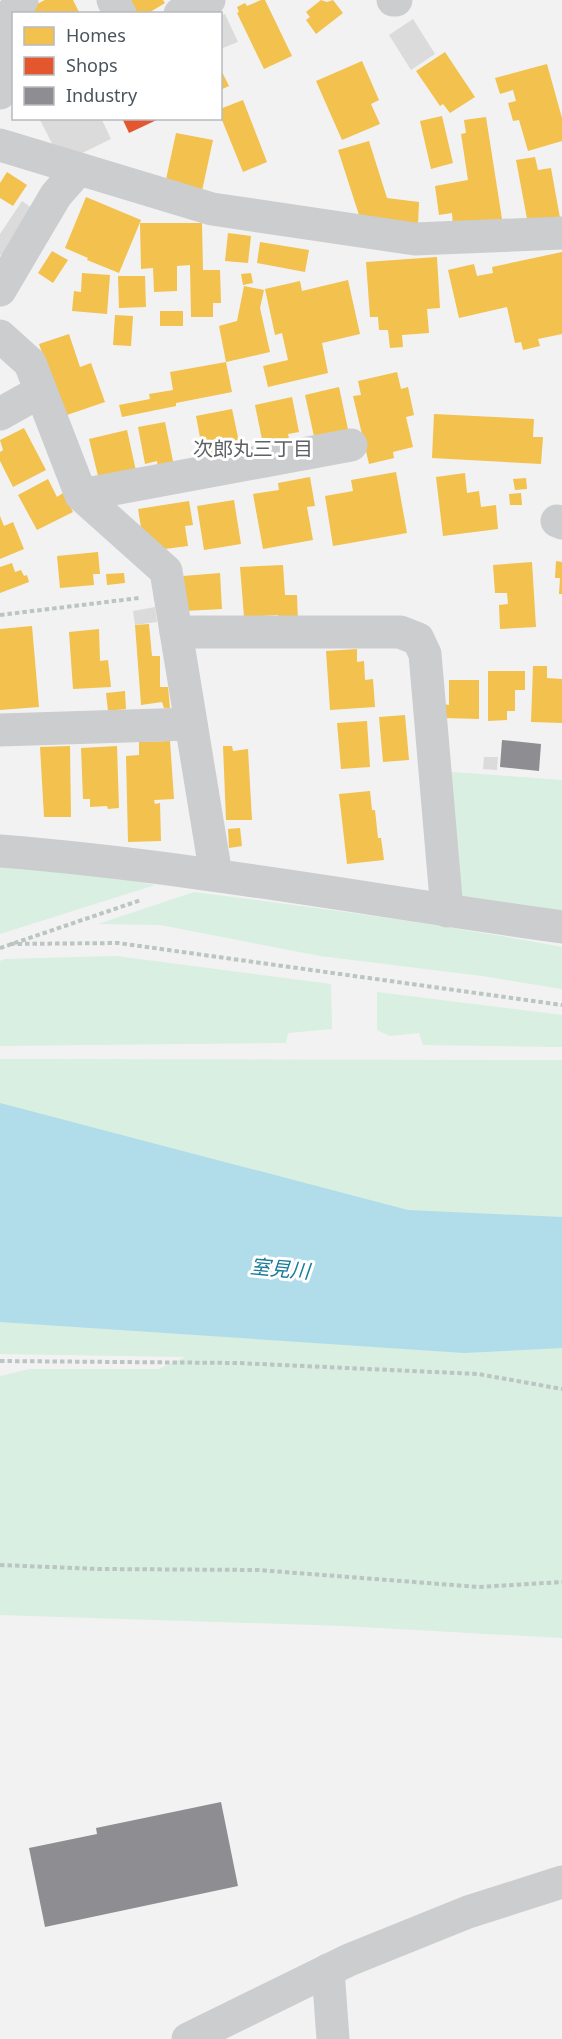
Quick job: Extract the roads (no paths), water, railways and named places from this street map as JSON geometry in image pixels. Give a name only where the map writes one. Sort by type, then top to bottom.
[{"type":"street","points":[[184,12],[209,0]]},
{"type":"street","points":[[0,93],[7,20],[12,13]]},
{"type":"street","points":[[0,145],[212,209],[415,239],[562,233]]},
{"type":"street","points":[[0,290],[56,195],[79,169]]},
{"type":"street","points":[[0,336],[30,363],[81,495],[166,571],[216,875]]},
{"type":"street","points":[[0,414],[41,392]]},
{"type":"street","points":[[81,495],[351,445]]},
{"type":"street","points":[[176,632],[400,632],[418,639],[425,654],[447,911]]},
{"type":"street","points":[[0,730],[191,724]]},
{"type":"street","points":[[0,851],[216,875],[562,927]]},
{"type":"street","points":[[188,2039],[349,1960],[468,1912],[562,1882]]},
{"type":"street","points":[[328,1970],[333,2039]]},
{"type":"water","name":"室見川","points":[[0,1103],[408,1210],[562,1217],[562,1348],[464,1353],[0,1322]]},
{"type":"district","name":"次郎丸三丁目","points":[[253,449]]}]
